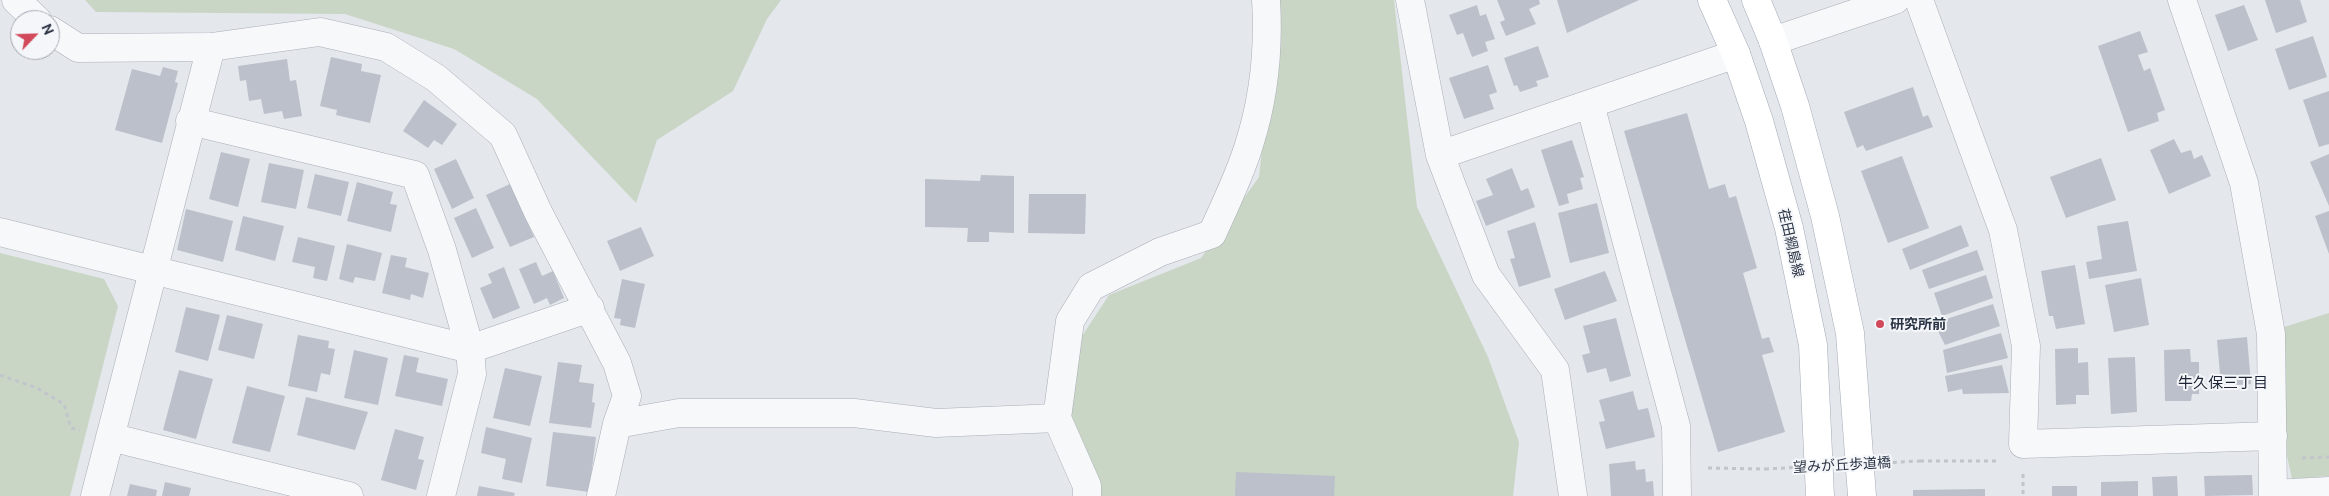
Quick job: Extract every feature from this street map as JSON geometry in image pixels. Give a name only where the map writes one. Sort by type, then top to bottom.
[{"type":"main road","name":"荏田綱島線","points":[[1712,0],[1736,54],[1760,121],[1789,228],[1813,345],[1820,496]]},
{"type":"main road","points":[[1756,0],[1773,41],[1795,106],[1825,216],[1850,333],[1862,496]]},
{"type":"street","points":[[16,0],[26,10]]},
{"type":"street","points":[[1088,496],[1087,486],[1057,418],[1070,320],[1091,287],[1160,252],[1212,234],[1249,145],[1266,67],[1268,34],[1266,0]]},
{"type":"street","points":[[1410,0],[1440,155],[1486,275],[1556,370],[1573,496]]},
{"type":"street","points":[[1773,41],[1895,0]]},
{"type":"street","points":[[1919,0],[2003,230],[2026,346],[2023,444],[2273,436]]},
{"type":"street","points":[[2182,0],[2244,183],[2272,334],[2273,495],[2329,491]]},
{"type":"street","points":[[60,36],[78,48],[211,47],[320,32],[386,47],[436,78],[503,134],[538,212],[590,308],[617,363],[627,396],[617,424],[602,496]]},
{"type":"street","points":[[95,496],[190,121],[211,47]]},
{"type":"street","points":[[1440,155],[1736,54]]},
{"type":"street","points":[[1590,104],[1676,426],[1675,468],[1677,496]]},
{"type":"street","points":[[190,121],[415,175],[442,250],[470,349],[472,374],[441,496]]},
{"type":"street","points":[[0,232],[470,349],[590,308]]},
{"type":"street","points":[[617,424],[679,414],[854,413],[936,423],[1057,418]]},
{"type":"street","points":[[110,437],[349,496]]},
{"type":"path","points":[[0,376],[37,388],[64,404],[71,428],[81,430]]},
{"type":"path","points":[[2302,458],[2329,457]]},
{"type":"path","name":"望みが丘歩道橋","points":[[1675,468],[1765,469],[1920,461],[2004,461]]},
{"type":"green space","points":[[85,0],[781,0],[767,19],[733,91],[657,140],[636,203],[537,99],[454,49],[345,14],[96,12]]},
{"type":"green space","points":[[1278,0],[1394,0],[1417,207],[1488,357],[1519,442],[1513,496],[1077,496],[1068,414],[1082,336],[1109,295],[1201,258],[1259,177]]},
{"type":"green space","points":[[0,253],[104,279],[118,306],[70,496],[0,496]]},
{"type":"green space","points":[[2329,313],[2329,476],[2292,479],[2280,424],[2285,346],[2284,327]]},
{"type":"building","points":[[1497,0],[1539,0],[1540,4],[1529,9],[1536,24],[1506,36],[1500,22],[1505,20]]},
{"type":"building","points":[[1557,0],[1639,0],[1567,33]]},
{"type":"building","points":[[2265,0],[2300,0],[2307,22],[2276,33]]},
{"type":"building","points":[[1477,5],[1480,16],[1486,14],[1495,39],[1485,42],[1488,51],[1472,57],[1463,33],[1457,35],[1449,15]]},
{"type":"building","points":[[2244,5],[2258,40],[2228,51],[2215,15]]},
{"type":"building","points":[[2140,31],[2148,52],[2138,55],[2144,71],[2150,68],[2165,110],[2157,113],[2159,121],[2128,132],[2098,46]]},
{"type":"building","points":[[2313,36],[2327,77],[2289,90],[2275,49]]},
{"type":"building","points":[[1538,46],[1549,77],[1536,81],[1538,86],[1520,92],[1517,85],[1514,86],[1504,58]]},
{"type":"building","points":[[331,57],[362,64],[361,71],[381,75],[370,123],[336,115],[337,110],[320,106]]},
{"type":"building","points":[[287,59],[290,81],[296,80],[302,116],[284,119],[282,111],[264,114],[261,99],[249,101],[246,80],[240,81],[238,66]]},
{"type":"building","points":[[1488,65],[1497,92],[1489,95],[1494,109],[1464,119],[1449,78]]},
{"type":"building","points":[[163,67],[178,71],[175,82],[178,83],[162,143],[115,130],[132,69],[160,76]]},
{"type":"building","points":[[1913,87],[1923,117],[1928,115],[1933,127],[1866,151],[1863,145],[1857,148],[1844,112]]},
{"type":"building","points":[[2329,91],[2329,144],[2319,147],[2303,100]]},
{"type":"building","points":[[424,100],[457,124],[442,145],[434,140],[428,148],[403,131]]},
{"type":"building","points":[[1687,113],[1709,189],[1725,184],[1729,198],[1736,196],[1757,268],[1743,273],[1762,339],[1769,337],[1774,352],[1762,355],[1785,432],[1718,452],[1624,131]]},
{"type":"building","points":[[2174,139],[2181,153],[2191,150],[2194,159],[2202,155],[2211,176],[2169,194],[2150,150]]},
{"type":"building","points":[[1572,140],[1584,177],[1580,178],[1583,189],[1567,194],[1569,203],[1559,206],[1541,150]]},
{"type":"building","points":[[221,152],[250,159],[238,207],[209,199]]},
{"type":"building","points":[[2329,154],[2329,206],[2310,162]]},
{"type":"building","points":[[1902,156],[1929,228],[1888,243],[1861,171]]},
{"type":"building","points":[[2101,158],[2116,200],[2066,218],[2050,177]]},
{"type":"building","points":[[456,159],[474,198],[452,209],[434,169]]},
{"type":"building","points":[[269,163],[304,170],[296,209],[261,202]]},
{"type":"building","points":[[1512,168],[1521,191],[1528,188],[1535,207],[1486,226],[1476,201],[1493,195],[1486,179]]},
{"type":"building","points":[[315,174],[349,182],[341,216],[307,208]]},
{"type":"building","points":[[981,175],[1014,176],[1014,233],[989,232],[989,242],[967,242],[968,228],[925,227],[925,179],[980,181]]},
{"type":"building","points":[[357,182],[393,192],[390,204],[397,205],[391,232],[347,221]]},
{"type":"building","points":[[510,184],[534,237],[510,247],[486,195]]},
{"type":"building","points":[[1029,194],[1086,194],[1085,234],[1028,233]]},
{"type":"building","points":[[1597,203],[1609,253],[1570,263],[1558,213]]},
{"type":"building","points":[[476,208],[494,248],[472,258],[454,218]]},
{"type":"building","points":[[186,209],[233,221],[223,262],[177,250]]},
{"type":"building","points":[[2329,211],[2329,254],[2315,216]]},
{"type":"building","points":[[243,216],[284,226],[275,261],[235,250]]},
{"type":"building","points":[[2128,221],[2137,271],[2089,279],[2086,262],[2102,259],[2097,226]]},
{"type":"building","points":[[1535,222],[1551,277],[1519,287],[1510,259],[1515,258],[1507,231]]},
{"type":"building","points":[[1961,225],[1969,246],[1910,270],[1902,249]]},
{"type":"building","points":[[641,227],[654,256],[620,271],[607,241]]},
{"type":"building","points":[[298,237],[335,246],[327,281],[313,278],[315,267],[292,262]]},
{"type":"building","points":[[347,244],[382,253],[375,281],[355,277],[353,283],[339,279]]},
{"type":"building","points":[[1977,250],[1984,270],[1929,289],[1922,270]]},
{"type":"building","points":[[391,255],[407,258],[405,267],[429,273],[423,298],[411,294],[410,300],[382,293]]},
{"type":"building","points":[[536,262],[542,276],[553,271],[564,298],[550,305],[547,298],[534,304],[519,269]]},
{"type":"building","points":[[2075,265],[2085,324],[2056,329],[2053,316],[2049,316],[2041,271]]},
{"type":"building","points":[[504,267],[520,308],[493,319],[480,288],[492,283],[488,274]]},
{"type":"building","points":[[1605,271],[1617,301],[1565,320],[1554,289]]},
{"type":"building","points":[[1986,275],[1993,298],[1942,316],[1934,293]]},
{"type":"building","points":[[2141,278],[2149,325],[2114,332],[2105,285]]},
{"type":"building","points":[[622,279],[645,284],[635,328],[620,325],[621,319],[614,318]]},
{"type":"building","points":[[1993,304],[2000,326],[1945,345],[1938,331],[1940,321]]},
{"type":"building","points":[[186,307],[220,315],[208,361],[175,352]]},
{"type":"building","points":[[227,315],[263,324],[254,359],[218,350]]},
{"type":"building","points":[[1616,318],[1631,376],[1610,382],[1606,368],[1587,373],[1582,355],[1590,353],[1583,326]]},
{"type":"building","points":[[2001,333],[2008,358],[1947,373],[1943,350]]},
{"type":"building","points":[[298,335],[329,341],[328,348],[335,349],[330,375],[321,373],[317,392],[288,386]]},
{"type":"building","points":[[2247,337],[2251,384],[2221,386],[2217,340]]},
{"type":"building","points":[[2078,348],[2078,363],[2088,362],[2089,395],[2076,395],[2076,404],[2056,405],[2055,349]]},
{"type":"building","points":[[2190,349],[2191,362],[2199,362],[2199,394],[2192,394],[2191,401],[2165,401],[2164,350]]},
{"type":"building","points":[[354,350],[388,358],[378,405],[344,398]]},
{"type":"building","points":[[404,355],[419,358],[416,372],[448,379],[442,406],[395,396]]},
{"type":"building","points":[[2135,357],[2137,412],[2111,414],[2108,358]]},
{"type":"building","points":[[558,362],[582,365],[579,382],[594,384],[592,402],[595,403],[591,428],[549,423]]},
{"type":"building","points":[[2002,365],[2009,393],[1963,394],[1962,389],[1948,392],[1945,376]]},
{"type":"building","points":[[505,368],[542,376],[530,426],[493,418]]},
{"type":"building","points":[[179,370],[213,379],[196,439],[163,430]]},
{"type":"building","points":[[247,386],[285,396],[270,452],[232,443]]},
{"type":"building","points":[[1633,391],[1638,410],[1648,408],[1655,437],[1606,449],[1599,422],[1605,421],[1599,400]]},
{"type":"building","points":[[306,397],[368,412],[355,450],[297,435]]},
{"type":"building","points":[[486,427],[532,438],[522,483],[502,479],[506,459],[481,453]]},
{"type":"building","points":[[395,429],[424,437],[418,459],[424,460],[416,490],[381,480]]},
{"type":"building","points":[[553,432],[596,437],[589,492],[546,486]]},
{"type":"building","points":[[1635,461],[1636,470],[1645,469],[1646,482],[1653,481],[1654,496],[1611,496],[1609,464]]},
{"type":"building","points":[[1236,472],[1335,476],[1334,496],[1235,496]]},
{"type":"building","points":[[2252,475],[2253,495],[2205,496],[2204,476]]},
{"type":"building","points":[[2177,476],[2178,496],[2153,496],[2152,477]]},
{"type":"building","points":[[2138,481],[2138,496],[2101,496],[2101,482]]},
{"type":"building","points":[[165,482],[191,488],[189,496],[162,496]]},
{"type":"building","points":[[130,484],[157,490],[156,496],[127,496]]},
{"type":"building","points":[[479,486],[515,493],[514,496],[477,496]]},
{"type":"building","points":[[2052,486],[2077,486],[2077,496],[2052,496]]},
{"type":"building","points":[[1985,489],[1985,496],[1913,496],[1913,490]]},
{"type":"place","name":"研究所前","points":[[1880,324]]},
{"type":"district","name":"牛久保三丁目","points":[[2223,383]]}]
